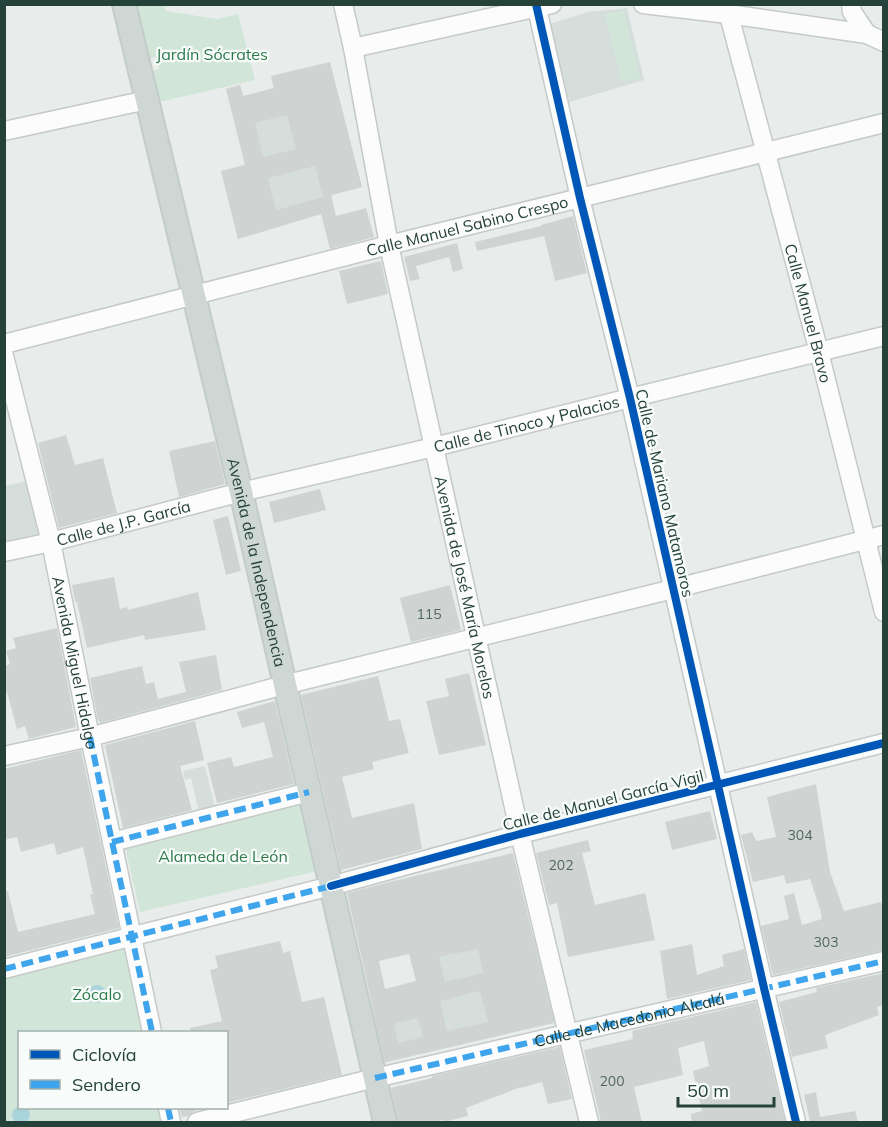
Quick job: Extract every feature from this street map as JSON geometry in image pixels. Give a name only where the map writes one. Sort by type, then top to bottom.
[{"type":"main road","name":"Avenida de la Independencia","points":[[124,4],[241,492],[385,1122]]},
{"type":"street","name":"Avenida de José María Morelos","points":[[343,4],[389,244],[520,834],[589,1122]]},
{"type":"street","points":[[644,4],[727,9],[867,34],[884,42]]},
{"type":"street","points":[[850,4],[852,12],[867,34]]},
{"type":"street","points":[[353,48],[541,6]]},
{"type":"street","name":"Calle de Mariano Matamoros","points":[[541,6],[580,198],[630,398],[796,1122]]},
{"type":"street","name":"Calle Manuel Bravo","points":[[727,9],[819,352],[875,537],[884,612]]},
{"type":"street","points":[[4,131],[147,100]]},
{"type":"street","name":"Calle Manuel Sabino Crespo","points":[[4,344],[389,244],[884,123]]},
{"type":"street","name":"Calle de Tinoco y Palacios","points":[[241,492],[884,336]]},
{"type":"street","name":"Avenida Miguel Hidalgo","points":[[4,356],[51,542],[152,1031]]},
{"type":"street","name":"Calle de J.P. García","points":[[4,552],[51,542],[241,492]]},
{"type":"street","points":[[4,756],[90,737],[875,537]]},
{"type":"street","name":"Calle de Manuel García Vigil","points":[[4,969],[331,886],[520,834],[884,743]]},
{"type":"street","points":[[112,842],[309,792]]},
{"type":"street","name":"Calle de Macedonio Alcalá","points":[[197,1122],[375,1078],[884,961]]},
{"type":"shaded area","points":[[627,8],[644,80],[566,103],[547,25],[588,12]]},
{"type":"shaded area","points":[[299,69],[350,141],[362,187],[331,195],[334,210],[238,239],[221,171],[245,165],[226,89],[240,85],[243,96],[274,89],[271,76]]},
{"type":"shaded area","points":[[26,481],[38,534],[5,542],[5,486]]},
{"type":"shaded area","points":[[205,766],[215,808],[199,812],[191,778],[185,780],[183,771]]},
{"type":"shaded area","points":[[534,936],[555,1022],[384,1063],[371,1009],[432,994],[429,954],[440,957]]},
{"type":"green space","name":"Jardín Sócrates","points":[[136,5],[164,5],[166,11],[217,19],[238,14],[255,80],[159,102],[152,72],[159,69],[156,57],[149,59]]},
{"type":"green space","points":[[624,11],[640,78],[622,82],[605,14]]},
{"type":"green space","name":"Alameda de León","points":[[306,800],[322,870],[140,912],[124,842]]},
{"type":"green space","name":"Zócalo","points":[[126,948],[146,1031],[18,1031],[18,1109],[164,1109],[167,1122],[5,1122],[4,977]]},
{"type":"water","points":[[93,985],[101,985],[106,990],[104,1001],[93,1003],[88,998],[88,990]]},
{"type":"water","points":[[18,1107],[18,1109],[27,1109],[29,1112],[27,1121],[21,1124],[15,1121],[12,1115]]},
{"type":"building","points":[[330,62],[362,187],[331,195],[336,216],[366,208],[374,237],[330,249],[321,214],[238,239],[221,171],[245,165],[226,89],[240,85],[243,96],[274,88],[271,76]],"holes":[[[287,115],[296,149],[263,157],[255,123]],[[315,166],[323,197],[276,210],[268,178]]]},
{"type":"building","points":[[573,216],[587,273],[555,281],[544,236],[477,251],[475,242]]},
{"type":"building","points":[[457,243],[463,269],[453,272],[449,257],[416,266],[420,279],[410,281],[404,257]]},
{"type":"building","points":[[381,261],[388,294],[347,304],[339,271]]},
{"type":"building","points":[[66,435],[75,465],[103,458],[117,513],[59,528],[38,443]]},
{"type":"building","points":[[215,441],[225,484],[179,497],[169,451]]},
{"type":"building","points":[[320,489],[326,510],[274,523],[269,502]]},
{"type":"building","points":[[228,516],[241,571],[226,575],[213,520]]},
{"type":"building","points":[[114,577],[120,609],[127,607],[128,610],[198,592],[206,630],[145,640],[144,635],[87,648],[72,585]]},
{"type":"building","points":[[450,585],[461,630],[411,642],[400,598]]},
{"type":"building","points":[[57,628],[76,727],[29,739],[25,726],[17,729],[7,692],[4,693],[4,666],[10,664],[6,651],[16,648],[13,638]]},
{"type":"building","points":[[216,655],[222,690],[100,723],[98,721],[90,678],[142,666],[146,684],[154,682],[158,699],[186,692],[179,662]]},
{"type":"building","points":[[469,673],[486,745],[439,755],[426,701],[449,696],[445,679]]},
{"type":"building","points":[[378,676],[389,721],[400,719],[409,753],[372,762],[374,769],[342,777],[352,818],[414,803],[422,849],[341,870],[301,695]]},
{"type":"building","points":[[275,701],[294,784],[217,803],[207,763],[231,757],[234,767],[273,757],[264,722],[242,728],[237,712]]},
{"type":"building","points":[[195,721],[204,760],[180,766],[192,810],[123,828],[105,745]]},
{"type":"building","points":[[81,750],[119,928],[4,957],[4,891],[8,891],[18,932],[95,914],[83,847],[57,855],[54,843],[21,852],[17,837],[4,840],[4,769]]},
{"type":"building","points":[[816,784],[830,872],[844,911],[881,902],[884,910],[884,950],[773,975],[761,926],[789,919],[784,896],[794,893],[802,925],[822,919],[820,909],[810,879],[786,884],[784,875],[753,882],[741,835],[752,832],[756,841],[776,837],[767,797]]},
{"type":"building","points":[[710,811],[717,839],[672,850],[665,822]]},
{"type":"building","points":[[588,840],[591,851],[582,853],[595,905],[645,893],[655,940],[568,957],[557,903],[549,905],[536,853]]},
{"type":"building","points":[[513,853],[554,1023],[385,1062],[347,893]],"holes":[[[478,949],[483,973],[445,982],[439,957]],[[409,954],[416,981],[385,989],[379,961]],[[480,991],[488,1022],[447,1031],[440,1001]],[[418,1018],[423,1037],[398,1043],[394,1024]]]},
{"type":"building","points":[[280,941],[283,953],[290,951],[302,1002],[324,997],[342,1075],[228,1103],[228,1031],[190,1031],[190,1028],[222,1021],[210,970],[218,968],[215,956]]},
{"type":"building","points":[[692,944],[697,975],[724,966],[722,955],[744,949],[751,980],[667,999],[660,951]]},
{"type":"building","points":[[884,973],[884,1005],[877,1007],[879,1015],[825,1035],[828,1048],[792,1057],[779,1002],[817,992],[816,988]]},
{"type":"building","points":[[756,1002],[785,1122],[692,1122],[691,1114],[702,1111],[693,1071],[709,1066],[704,1041],[678,1048],[683,1075],[634,1087],[642,1122],[601,1122],[584,1050],[633,1039],[632,1031]]},
{"type":"building","points":[[560,1047],[572,1099],[548,1104],[542,1082],[521,1087],[466,1108],[468,1116],[444,1122],[442,1120],[398,1122],[391,1088],[432,1078],[432,1076]]},
{"type":"building","points":[[816,1092],[820,1117],[855,1111],[858,1122],[810,1122],[804,1095]]},
{"type":"building","points":[[180,1109],[202,1109],[188,1116],[182,1117]]},
{"type":"marked path","points":[[90,737],[152,1031]]},
{"type":"marked path","points":[[112,842],[309,792]]},
{"type":"marked path","points":[[4,969],[331,886]]},
{"type":"marked path","points":[[375,1078],[884,961]]},
{"type":"marked path","points":[[168,1109],[171,1122]]},
{"type":"cycle path","points":[[536,4],[580,198],[630,398],[796,1122]]},
{"type":"cycle path","points":[[331,886],[520,834],[884,743]]}]
